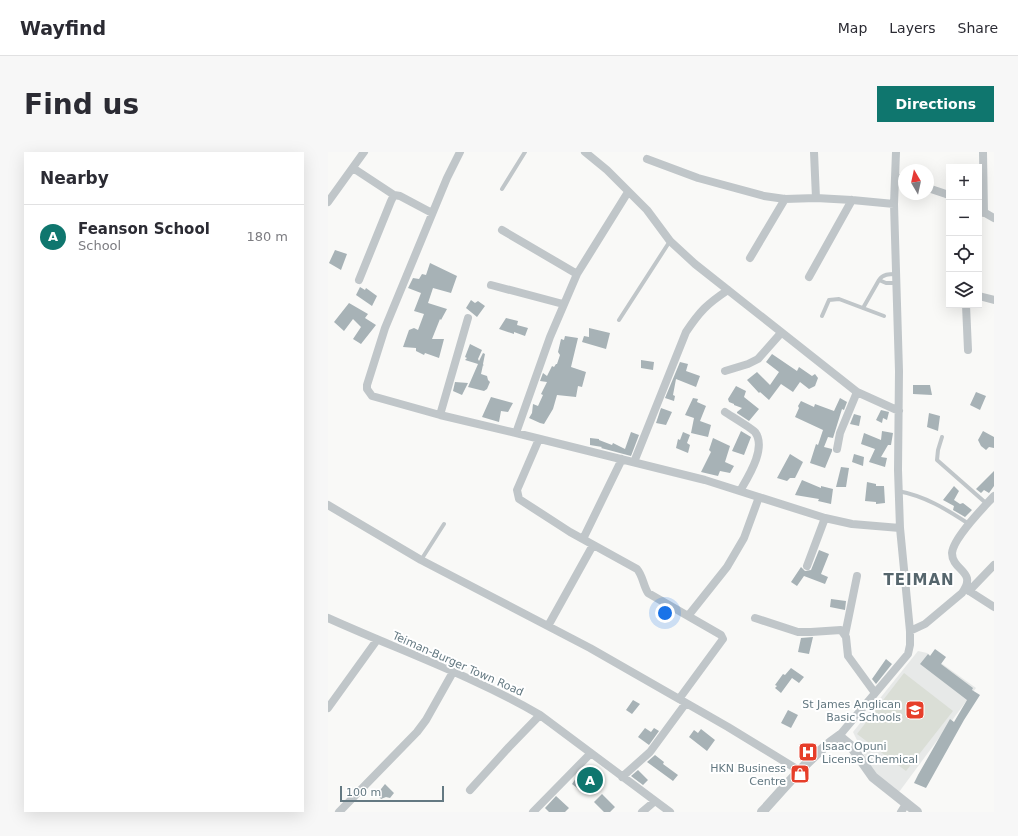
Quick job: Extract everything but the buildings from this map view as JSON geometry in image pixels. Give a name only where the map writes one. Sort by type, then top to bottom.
[{"type":"street","points":[[328,202],[364,152]]},
{"type":"street","points":[[460,152],[432,213],[385,328],[367,384],[367,390],[372,396],[440,415],[705,480],[825,518],[852,524],[900,528]]},
{"type":"street","points":[[585,152],[607,170],[647,210],[670,241],[695,264],[857,392],[899,411]]},
{"type":"street","points":[[814,152],[816,198]]},
{"type":"street","points":[[896,152],[898,166]]},
{"type":"street","points":[[983,152],[982,211],[994,218]]},
{"type":"street","points":[[647,159],[698,178],[764,196],[785,199],[816,198],[894,204]]},
{"type":"street","points":[[353,168],[394,195],[400,196],[432,213]]},
{"type":"street","points":[[762,812],[800,771],[831,742],[840,736],[908,654],[910,645],[898,491],[899,371],[894,204],[898,187]]},
{"type":"street","points":[[934,190],[946,194]]},
{"type":"street","points":[[516,433],[563,304],[577,274],[628,192]]},
{"type":"street","points":[[359,280],[394,195]]},
{"type":"street","points":[[750,258],[785,199]]},
{"type":"street","points":[[809,277],[852,200]]},
{"type":"street","points":[[502,230],[577,274]]},
{"type":"street","points":[[491,286],[563,304]]},
{"type":"street","points":[[634,462],[686,332],[698,313],[710,302],[728,290]]},
{"type":"street","points":[[982,297],[994,300]]},
{"type":"street","points":[[966,308],[968,350]]},
{"type":"street","points":[[440,415],[468,318]]},
{"type":"street","points":[[725,371],[748,364],[758,359],[781,333]]},
{"type":"street","points":[[837,450],[840,433],[857,392]]},
{"type":"street","points":[[725,412],[755,432],[758,443],[754,468],[740,491]]},
{"type":"street","points":[[539,439],[517,490],[519,499],[593,545],[637,569],[642,575],[645,588],[648,593],[721,635],[723,639],[679,699]]},
{"type":"street","points":[[583,539],[622,459]]},
{"type":"street","points":[[967,590],[967,577],[953,559],[953,550],[968,524],[994,496]]},
{"type":"street","points":[[688,616],[727,567],[744,538],[759,497]]},
{"type":"street","points":[[328,505],[421,560],[590,648],[728,727],[800,771]]},
{"type":"street","points":[[807,566],[825,518]]},
{"type":"street","points":[[548,626],[593,545]]},
{"type":"street","points":[[910,631],[925,624],[967,590],[994,565]]},
{"type":"street","points":[[857,576],[845,635],[848,656],[875,693]]},
{"type":"street","points":[[967,590],[994,607]]},
{"type":"street","name":"Teiman-Burger Town Road","points":[[328,618],[490,688],[540,715],[670,812]]},
{"type":"street","points":[[755,618],[798,632],[841,630],[845,635]]},
{"type":"street","points":[[328,708],[377,640]]},
{"type":"street","points":[[339,812],[417,732],[426,720],[453,672]]},
{"type":"street","points":[[622,777],[650,752],[686,703]]},
{"type":"street","points":[[470,790],[540,715]]},
{"type":"street","points":[[840,736],[851,746],[873,777],[903,808],[917,812]]},
{"type":"street","points":[[533,812],[591,753]]},
{"type":"street","points":[[642,812],[655,801]]},
{"type":"lane","points":[[502,189],[526,152]]},
{"type":"lane","points":[[619,320],[670,241]]},
{"type":"lane","points":[[863,308],[881,276],[896,274]]},
{"type":"lane","points":[[879,280],[886,283],[896,283]]},
{"type":"lane","points":[[822,316],[829,300],[839,299],[884,316]]},
{"type":"lane","points":[[942,437],[937,460],[987,504]]},
{"type":"lane","points":[[898,491],[918,496],[940,505],[968,524]]},
{"type":"lane","points":[[421,560],[444,524]]},
{"type":"shaded area","name":"St James Anglican Basic Schools","points":[[918,651],[927,653],[976,688],[899,792],[874,775],[853,732]]},
{"type":"shaded area","points":[[904,673],[953,711],[906,771],[857,734]]},
{"type":"place","name":"St James Anglican Basic Schools","points":[[915,710]]},
{"type":"place","name":"Isaac Opuni License Chemical","points":[[808,752]]},
{"type":"place","name":"HKN Business Centre","points":[[800,774]]},
{"type":"place","name":"Feanson School","points":[[590,780]]},
{"type":"district","name":"TEIMAN","points":[[919,580]]}]
